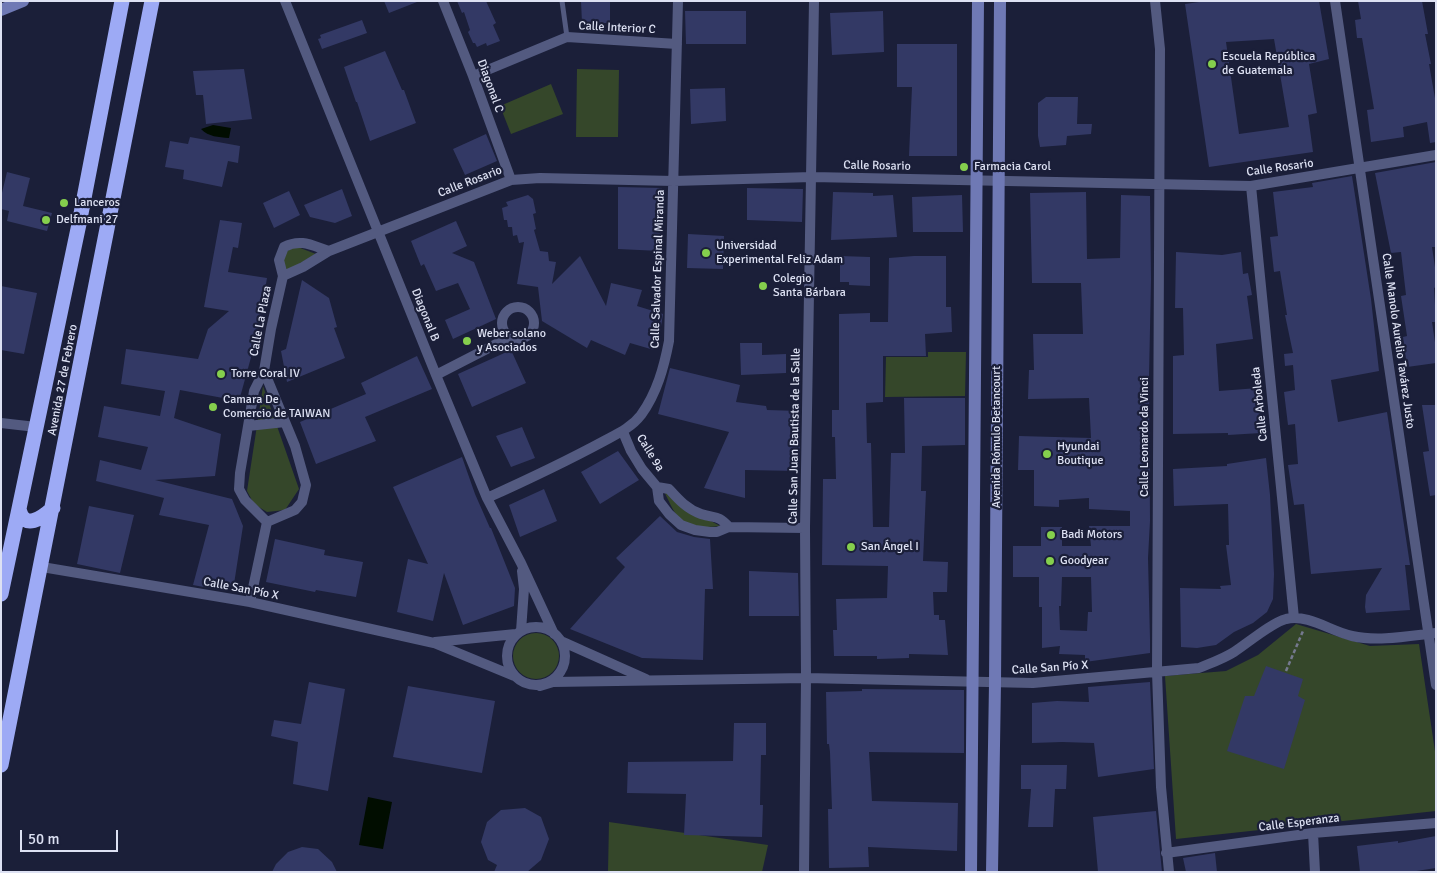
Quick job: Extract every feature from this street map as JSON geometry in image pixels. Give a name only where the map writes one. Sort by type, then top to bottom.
[{"type":"highway","name":"Avenida 27 de Febrero","points":[[1,594],[81,215],[122,1]]},
{"type":"highway","name":"Avenida 27 de Febrero","points":[[1,765],[42,567],[152,1]]},
{"type":"highway","points":[[19,509],[20,515],[25,520],[31,521],[45,516],[53,508]]},
{"type":"main road","points":[[1,10],[23,1]]},
{"type":"main road","name":"Avenida Rómulo Betancourt","points":[[970,872],[978,1]]},
{"type":"main road","name":"Avenida Rómulo Betancourt","points":[[992,872],[1000,1]]},
{"type":"street","name":"Diagonal B","points":[[286,1],[487,498],[557,637]]},
{"type":"street","name":"Diagonal C","points":[[443,1],[511,180]]},
{"type":"street","name":"Calle Salvador Espinal Miranda","points":[[487,498],[580,455],[622,432],[641,416],[663,370],[669,341],[678,1]]},
{"type":"street","name":"Calle San Juan Bautista de la Salle","points":[[804,872],[805,528],[814,1]]},
{"type":"street","name":"Calle Leonardo da Vinci","points":[[1156,1],[1160,49],[1157,672],[1161,787],[1169,872]]},
{"type":"street","name":"Calle Manolo Aurelio Tavárez Justo","points":[[1335,1],[1432,633],[1436,685]]},
{"type":"street","name":"Calle Interior C","points":[[473,76],[567,37],[677,44]]},
{"type":"street","name":"Calle Rosario","points":[[329,251],[511,180],[540,178],[674,181],[812,177],[1252,186],[1436,155]]},
{"type":"street","name":"Calle Arboleda","points":[[1252,186],[1294,618]]},
{"type":"street","name":"Calle La Plaza","points":[[264,371],[295,446],[306,485],[302,502],[295,510],[267,522],[245,500],[240,489],[240,473],[254,391],[264,371],[282,276],[279,260],[284,247],[294,242],[304,243],[329,251]]},
{"type":"street","name":"Calle La Plaza","points":[[282,276],[303,267],[329,251]]},
{"type":"street","points":[[436,375],[510,337]]},
{"type":"street","points":[[248,426],[285,422]]},
{"type":"street","points":[[1,423],[36,427]]},
{"type":"street","name":"Calle 9a","points":[[622,432],[642,469],[657,487],[659,501],[681,525],[695,530],[710,532],[717,532],[729,527],[805,528]]},
{"type":"street","name":"Calle 9a","points":[[657,487],[669,489],[691,509],[702,514],[720,518],[729,527]]},
{"type":"street","points":[[250,602],[267,522]]},
{"type":"street","points":[[519,632],[524,589],[521,563]]},
{"type":"street","name":"Calle San Pío X","points":[[42,567],[250,602],[434,643],[514,676]]},
{"type":"street","name":"Calle San Pío X","points":[[540,686],[553,682],[806,678],[995,684],[1033,683],[1199,668],[1219,660],[1280,621],[1294,618],[1308,620],[1351,636],[1366,638],[1432,633]]},
{"type":"street","points":[[536,627],[546,629],[557,637],[564,650],[565,659],[563,669],[557,677],[549,683],[540,686],[522,682],[514,676],[509,668],[507,659],[511,640],[519,632],[536,627]]},
{"type":"street","name":"Calle San Pío X","points":[[434,643],[519,632]]},
{"type":"street","name":"Calle San Pío X","points":[[557,637],[650,681]]},
{"type":"street","name":"Calle Esperanza","points":[[1166,853],[1313,833],[1436,823]]},
{"type":"street","points":[[1313,833],[1315,872]]},
{"type":"lane","points":[[562,1],[567,37]]},
{"type":"path","points":[[1286,671],[1308,620]]},
{"type":"green space","points":[[577,69],[619,70],[618,137],[576,137]]},
{"type":"green space","points":[[551,84],[563,114],[511,134],[500,106]]},
{"type":"green space","points":[[295,246],[316,254],[287,271],[283,261],[286,252]]},
{"type":"green space","points":[[928,352],[966,352],[965,396],[885,397],[886,357],[928,357]]},
{"type":"green space","points":[[263,386],[299,489],[285,510],[267,512],[254,504],[247,491]]},
{"type":"green space","points":[[664,491],[689,509],[720,526],[698,527],[684,522],[674,511]]},
{"type":"green space","points":[[1296,624],[1370,646],[1419,644],[1436,758],[1436,811],[1176,839],[1165,676],[1226,671],[1258,655]]},
{"type":"green space","points":[[536,633],[549,637],[555,643],[559,656],[555,669],[549,675],[536,679],[523,675],[517,669],[513,656],[517,643],[523,637]]},
{"type":"green space","points":[[609,822],[768,845],[762,872],[608,872]]},
{"type":"shaded area","points":[[213,125],[231,128],[229,138],[210,135],[201,129]]},
{"type":"shaded area","points":[[368,797],[392,802],[383,849],[359,845]]},
{"type":"building","points":[[384,1],[417,1],[417,2],[389,13]]},
{"type":"building","points":[[457,1],[486,1],[496,23],[493,25],[500,41],[487,46],[486,43],[477,47],[468,32],[470,30],[464,12],[462,13]]},
{"type":"building","points":[[581,1],[610,1],[610,23],[582,23]]},
{"type":"building","points":[[1206,1],[1319,1],[1329,59],[1309,64],[1317,113],[1308,115],[1313,152],[1209,167],[1185,4]],"holes":[[[1274,39],[1289,127],[1239,134],[1226,42]]]},
{"type":"building","points":[[1358,1],[1422,1],[1428,34],[1425,34],[1431,64],[1429,64],[1436,104],[1436,142],[1430,143],[1427,122],[1403,127],[1404,137],[1371,142],[1367,110],[1374,109],[1362,38],[1357,38],[1355,20],[1361,19]]},
{"type":"building","points":[[685,11],[746,11],[746,44],[686,44]]},
{"type":"building","points":[[883,11],[884,52],[832,55],[830,13]]},
{"type":"building","points":[[362,20],[367,33],[322,49],[318,39],[321,38],[320,35]]},
{"type":"building","points":[[897,44],[957,44],[957,156],[909,156],[912,87],[897,87]]},
{"type":"building","points":[[385,51],[402,90],[404,90],[416,123],[370,141],[344,67]]},
{"type":"building","points":[[244,69],[252,119],[206,124],[203,95],[196,95],[193,71]]},
{"type":"building","points":[[725,88],[726,121],[691,124],[690,89]]},
{"type":"building","points":[[1046,97],[1078,97],[1077,124],[1092,124],[1091,134],[1067,136],[1066,145],[1040,147],[1038,103]]},
{"type":"building","points":[[486,134],[497,161],[465,175],[453,149]]},
{"type":"building","points":[[190,137],[240,146],[238,163],[228,161],[222,187],[183,179],[184,170],[165,167],[170,141],[188,144]]},
{"type":"building","points":[[1436,162],[1436,247],[1432,247],[1436,274],[1436,287],[1434,288],[1436,322],[1432,322],[1436,363],[1407,367],[1403,337],[1407,336],[1401,296],[1406,295],[1401,252],[1391,253],[1375,173]]},
{"type":"building","points":[[7,172],[30,178],[23,206],[52,213],[47,231],[7,221],[9,211],[1,209],[1,197]]},
{"type":"building","points":[[1352,176],[1371,299],[1379,371],[1331,380],[1338,422],[1387,412],[1410,565],[1405,565],[1410,610],[1366,613],[1366,595],[1382,568],[1311,574],[1304,504],[1294,505],[1288,465],[1298,464],[1295,424],[1288,425],[1284,392],[1295,390],[1293,365],[1285,366],[1284,354],[1293,353],[1285,315],[1287,315],[1280,271],[1274,272],[1270,237],[1278,236],[1273,192],[1313,187],[1312,183]]},
{"type":"building","points":[[618,187],[662,188],[660,251],[618,249]]},
{"type":"building","points":[[747,188],[803,189],[802,222],[747,220]]},
{"type":"building","points":[[342,189],[352,216],[335,223],[310,217],[304,205]]},
{"type":"building","points":[[289,191],[300,215],[274,228],[263,203]]},
{"type":"building","points":[[833,192],[873,193],[873,196],[893,195],[897,237],[831,240]]},
{"type":"building","points":[[1086,192],[1087,259],[1120,258],[1121,195],[1150,196],[1150,521],[1148,558],[1150,653],[1085,662],[1085,655],[1059,654],[1060,646],[1042,648],[1042,607],[1039,607],[1039,577],[1013,577],[1013,546],[1041,546],[1041,527],[1062,527],[1062,546],[1091,546],[1089,526],[1130,526],[1130,511],[1089,509],[1089,498],[1059,500],[1059,507],[1034,506],[1034,470],[1018,470],[1019,436],[1091,438],[1089,398],[1028,399],[1029,370],[1034,370],[1033,334],[1083,334],[1081,283],[1032,283],[1030,193]],"holes":[[[1062,577],[1091,577],[1092,612],[1088,612],[1087,631],[1060,630],[1059,606],[1061,606]]]},
{"type":"building","points":[[528,195],[533,199],[536,213],[533,214],[536,229],[534,230],[540,251],[548,252],[549,261],[556,262],[552,284],[580,256],[606,306],[611,283],[642,290],[637,306],[663,314],[660,333],[654,350],[630,343],[625,355],[591,340],[587,348],[542,321],[538,287],[517,284],[524,242],[519,243],[517,235],[513,236],[512,227],[508,227],[507,220],[504,220],[502,208],[508,206],[506,202]]},
{"type":"building","points":[[962,195],[963,232],[913,232],[912,197]]},
{"type":"building","points":[[220,220],[242,223],[238,248],[233,247],[228,272],[267,278],[258,332],[239,401],[180,390],[174,418],[221,434],[215,476],[155,480],[232,499],[243,526],[234,584],[225,591],[193,585],[209,525],[159,515],[164,498],[96,481],[100,460],[141,470],[148,447],[98,437],[104,406],[160,416],[165,391],[121,384],[126,349],[198,359],[208,329],[229,311],[204,307]]},
{"type":"building","points":[[456,221],[467,246],[452,253],[474,262],[496,319],[453,339],[445,320],[470,309],[458,283],[436,291],[424,264],[421,266],[411,241]]},
{"type":"building","points":[[688,234],[724,236],[723,269],[687,268]]},
{"type":"building","points":[[1176,252],[1222,255],[1241,252],[1243,274],[1248,273],[1252,295],[1247,296],[1253,339],[1216,344],[1219,391],[1258,388],[1261,433],[1228,435],[1228,433],[1173,434],[1173,356],[1184,355],[1183,308],[1175,308]]},
{"type":"building","points":[[840,256],[870,257],[870,286],[849,285],[849,282],[840,282]]},
{"type":"building","points":[[946,256],[946,307],[951,307],[952,332],[925,334],[926,356],[883,356],[883,402],[866,403],[867,443],[871,443],[873,527],[889,527],[891,453],[905,453],[904,398],[965,398],[965,445],[922,446],[921,491],[926,491],[923,561],[948,562],[947,592],[933,592],[934,615],[939,615],[939,620],[945,620],[948,655],[909,654],[909,658],[877,659],[877,656],[834,656],[833,630],[837,630],[836,599],[887,598],[888,566],[822,565],[823,479],[836,479],[835,437],[832,437],[832,410],[839,410],[839,314],[870,313],[870,322],[888,322],[889,258]]},
{"type":"building","points":[[302,280],[329,298],[337,327],[334,328],[345,358],[287,382],[281,351],[286,349]]},
{"type":"building","points":[[1,286],[37,293],[24,354],[1,350]]},
{"type":"building","points":[[740,343],[762,343],[762,355],[786,354],[786,373],[741,375]]},
{"type":"building","points":[[511,350],[526,383],[472,407],[458,374]]},
{"type":"building","points":[[417,356],[432,389],[365,417],[376,441],[316,464],[300,422],[366,394],[361,383]]},
{"type":"building","points":[[670,368],[740,385],[736,402],[766,406],[767,410],[799,411],[797,437],[800,437],[799,471],[745,470],[745,498],[704,488],[729,432],[658,414]]},
{"type":"building","points":[[1422,405],[1436,405],[1436,495],[1430,496],[1423,452],[1429,451]]},
{"type":"building","points":[[522,427],[535,458],[511,467],[496,436]]},
{"type":"building","points":[[618,451],[639,480],[600,504],[581,472]]},
{"type":"building","points":[[462,457],[475,494],[515,588],[514,606],[463,625],[444,573],[433,621],[397,612],[408,559],[428,564],[393,487]]},
{"type":"building","points":[[1266,458],[1274,574],[1273,599],[1267,612],[1253,623],[1234,632],[1216,645],[1197,648],[1181,647],[1180,588],[1221,589],[1220,586],[1231,585],[1226,545],[1229,545],[1228,504],[1174,506],[1173,469],[1227,466],[1227,464]]},
{"type":"building","points":[[544,489],[557,521],[520,537],[509,505]]},
{"type":"building","points":[[89,506],[134,515],[120,573],[77,564]]},
{"type":"building","points":[[660,516],[677,532],[710,539],[713,589],[705,589],[703,660],[642,658],[570,629],[625,567],[616,558]]},
{"type":"building","points":[[275,539],[325,550],[324,555],[363,562],[356,597],[316,590],[315,592],[266,582]]},
{"type":"building","points":[[749,571],[798,573],[799,616],[749,616]]},
{"type":"building","points":[[1266,666],[1303,679],[1298,696],[1305,700],[1284,769],[1227,751],[1245,696],[1254,696]]},
{"type":"building","points":[[309,682],[345,689],[328,791],[293,784],[298,742],[271,736],[274,720],[301,724]]},
{"type":"building","points":[[1150,682],[1154,769],[1098,777],[1094,743],[1032,743],[1032,703],[1057,701],[1089,702],[1088,687]]},
{"type":"building","points":[[408,686],[495,701],[482,773],[393,757]]},
{"type":"building","points":[[862,689],[964,690],[964,753],[869,752],[872,801],[958,803],[957,851],[868,847],[869,867],[829,868],[828,809],[832,809],[830,752],[829,744],[827,744],[826,692],[862,691]]},
{"type":"building","points":[[734,723],[766,723],[766,755],[761,755],[760,805],[763,805],[762,837],[684,835],[686,794],[627,793],[628,762],[733,761]]},
{"type":"building","points":[[1021,765],[1067,765],[1066,789],[1055,789],[1053,827],[1028,827],[1031,789],[1021,789]]},
{"type":"building","points":[[525,808],[541,817],[549,839],[541,860],[527,872],[494,872],[497,865],[488,860],[481,842],[487,822],[501,810]]},
{"type":"building","points":[[1156,811],[1162,872],[1098,872],[1093,817]]},
{"type":"building","points":[[1436,836],[1436,868],[1410,872],[1360,872],[1357,846],[1398,841],[1398,843]]},
{"type":"building","points":[[302,847],[318,849],[332,862],[337,872],[272,872],[276,864],[288,852]]},
{"type":"building","points":[[1215,853],[1217,872],[1186,872],[1183,858]]},
{"type":"place","name":"Escuela República de Guatemala","points":[[1212,64]]},
{"type":"place","name":"Farmacia Carol","points":[[964,167]]},
{"type":"place","name":"Lanceros","points":[[64,203]]},
{"type":"place","name":"Delfmani 27","points":[[46,220]]},
{"type":"place","name":"Universidad Experimental Feliz Adam","points":[[706,253]]},
{"type":"place","name":"Colegio Santa Bárbara","points":[[763,286]]},
{"type":"place","name":"Weber solano y Asociados","points":[[467,341]]},
{"type":"place","name":"Torre Coral IV","points":[[221,374]]},
{"type":"place","name":"Camara De Comercio de TAIWAN","points":[[213,407]]},
{"type":"place","name":"Hyundai Boutique","points":[[1047,454]]},
{"type":"place","name":"Badi Motors","points":[[1051,535]]},
{"type":"place","name":"San Ángel I","points":[[851,547]]},
{"type":"place","name":"Goodyear","points":[[1050,561]]}]
